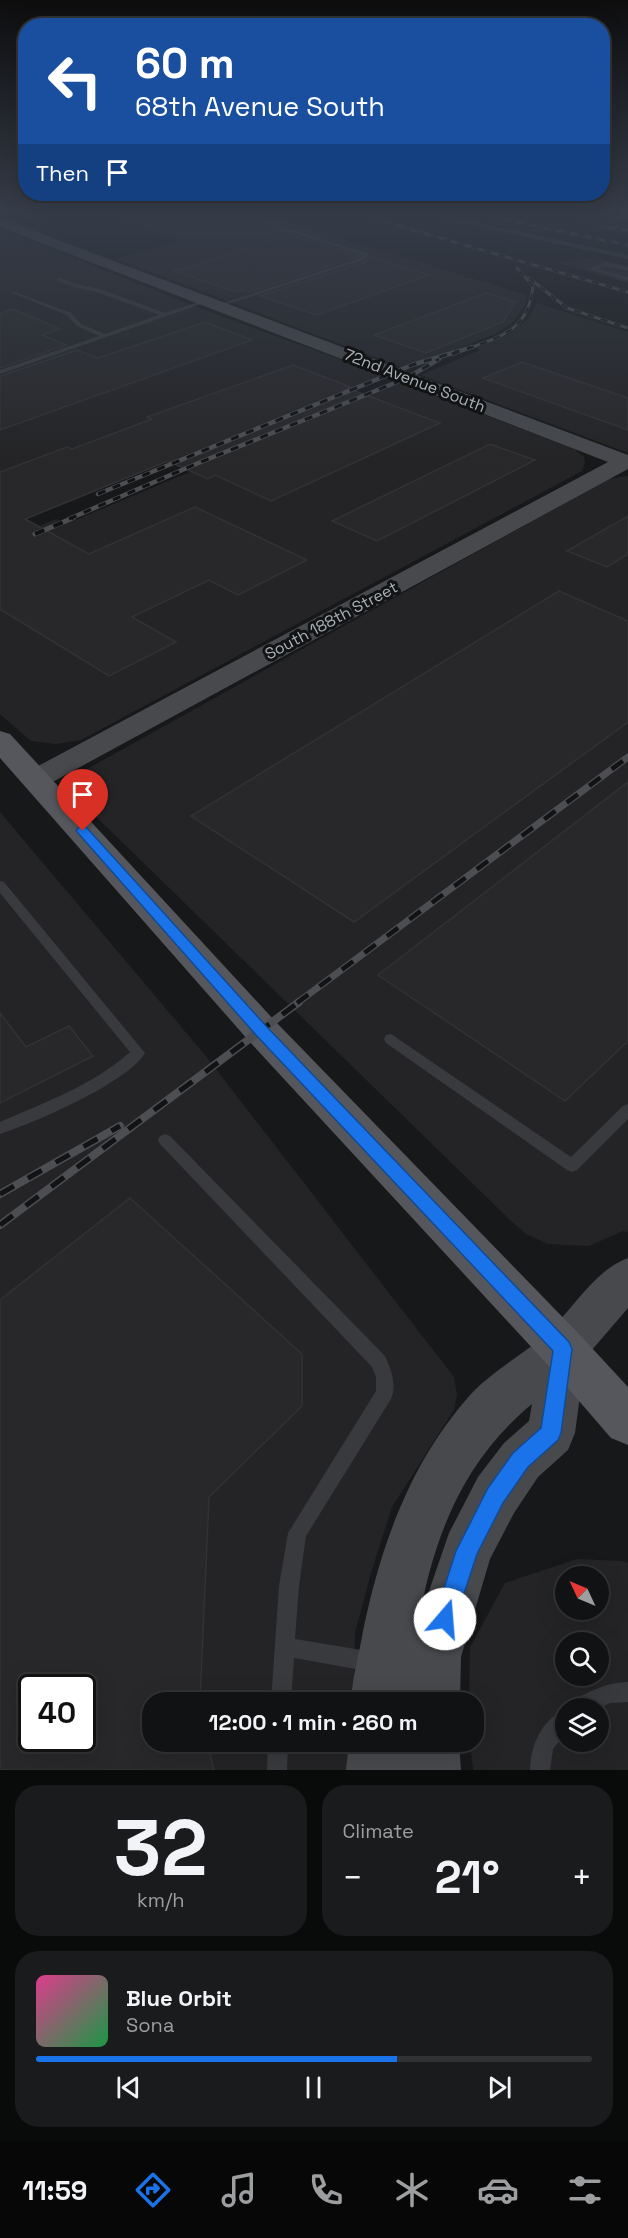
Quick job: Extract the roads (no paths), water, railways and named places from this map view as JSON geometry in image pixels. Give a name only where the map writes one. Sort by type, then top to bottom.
[{"type":"main road","points":[[0,740],[262,1031],[563,1349],[628,1422]]},
{"type":"street","name":"72nd Avenue South","points":[[191,295],[627,461]]},
{"type":"street","name":"South 188th Street","points":[[36,778],[627,461]]},
{"type":"street","points":[[382,1683],[397,1595],[413,1536],[438,1480],[489,1408],[563,1349],[628,1277]]},
{"type":"street","points":[[432,1692],[434,1657],[467,1551],[495,1495],[520,1460],[551,1433],[563,1349]]},
{"type":"street","points":[[375,1770],[376,1752]]},
{"type":"street","points":[[431,1752],[432,1770]]},
{"type":"lane","points":[[21,295],[69,314],[79,326],[103,335]]},
{"type":"lane","points":[[110,295],[164,315]]},
{"type":"lane","points":[[0,372],[164,315],[240,295]]},
{"type":"lane","points":[[0,885],[138,1053],[126,1065],[98,1083],[0,1128]]},
{"type":"lane","points":[[391,1039],[572,1166],[628,1110]]},
{"type":"lane","points":[[165,1140],[379,1362],[384,1377],[385,1393],[297,1533],[289,1586],[282,1692]]},
{"type":"lane","points":[[285,1647],[382,1683]]},
{"type":"lane","points":[[599,1698],[609,1693],[628,1692]]},
{"type":"lane","points":[[540,1770],[539,1756],[550,1732],[555,1728]]},
{"type":"lane","points":[[277,1770],[278,1752]]},
{"type":"railway","points":[[467,349],[492,340],[512,329],[526,312],[531,295]]},
{"type":"railway","points":[[550,295],[567,308],[628,328]]},
{"type":"railway","points":[[452,354],[471,347]]},
{"type":"railway","points":[[98,494],[412,365],[459,351]]},
{"type":"railway","points":[[69,519],[196,464],[407,378],[439,359]]},
{"type":"railway","points":[[35,534],[73,518]]},
{"type":"railway","points":[[297,1003],[628,757]]},
{"type":"railway","points":[[0,1225],[299,1002]]},
{"type":"railway","points":[[0,1194],[120,1126]]}]
